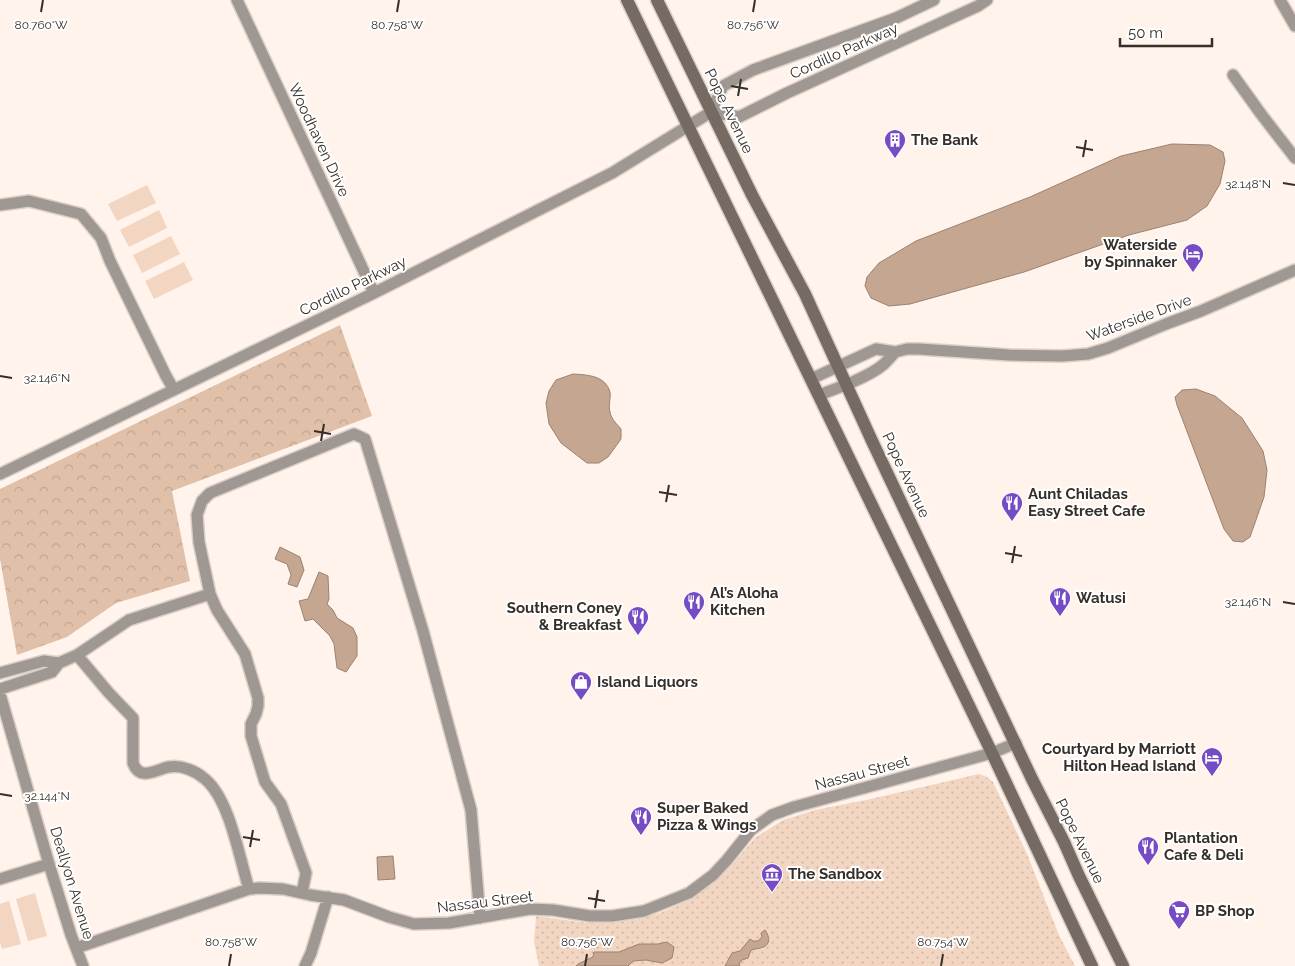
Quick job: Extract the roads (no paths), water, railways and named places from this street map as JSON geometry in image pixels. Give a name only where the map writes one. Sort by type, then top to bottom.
[{"type":"main road","points":[[626,0],[992,753],[1092,966]]},
{"type":"main road","name":"Pope Avenue","points":[[657,0],[752,195],[805,294],[1032,779],[1123,966]]},
{"type":"street","name":"Woodhaven Drive","points":[[237,0],[374,293]]},
{"type":"street","name":"Cordillo Parkway","points":[[0,474],[374,293],[612,173],[711,112],[723,86],[753,70],[896,18],[934,0]]},
{"type":"street","name":"Cordillo Parkway","points":[[711,112],[739,117],[786,93],[978,6],[987,0]]},
{"type":"street","points":[[1280,0],[1295,26]]},
{"type":"street","points":[[1233,75],[1295,158]]},
{"type":"street","points":[[0,205],[29,201],[80,214],[100,238],[174,390]]},
{"type":"street","name":"Waterside Drive","points":[[811,379],[876,349],[895,352],[919,349],[1009,355],[1062,356],[1088,354],[1201,312],[1295,270]]},
{"type":"street","points":[[819,396],[847,384],[883,364],[895,352]]},
{"type":"street","points":[[302,893],[306,873],[281,804],[265,782],[251,736],[251,724],[256,714],[258,698],[245,654],[216,610],[210,594],[199,542],[198,514],[202,501],[210,493],[354,434],[365,439],[423,631],[471,810],[480,918]]},
{"type":"street","points":[[0,689],[52,672],[59,663],[77,655],[130,620],[210,594]]},
{"type":"street","points":[[77,655],[133,718],[133,763],[135,768],[140,772],[150,774],[168,767],[179,767],[194,771],[206,779],[219,794],[240,854],[249,889]]},
{"type":"street","points":[[0,673],[44,661],[59,663]]},
{"type":"street","name":"Deallyon Avenue","points":[[0,694],[50,864],[83,966]]},
{"type":"street","name":"Nassau Street","points":[[76,948],[249,889],[260,888],[283,889],[344,900],[414,924],[449,924],[530,909],[553,910],[590,916],[612,916],[644,911],[689,893],[703,884],[727,860],[750,830],[772,815],[794,807],[992,753],[1016,743]]},
{"type":"street","points":[[0,880],[50,864]]},
{"type":"street","points":[[305,966],[328,897]]},
{"type":"place","name":"The Bank","points":[[895,159]]},
{"type":"place","name":"Waterside by Spinnaker","points":[[1193,273]]},
{"type":"place","name":"Aunt Chiladas Easy Street Cafe","points":[[1012,522]]},
{"type":"place","name":"Watusi","points":[[1060,617]]},
{"type":"place","name":"Al’s Aloha Kitchen","points":[[694,621]]},
{"type":"place","name":"Southern Coney & Breakfast","points":[[638,636]]},
{"type":"place","name":"Island Liquors","points":[[581,701]]},
{"type":"place","name":"Courtyard by Marriott Hilton Head Island","points":[[1212,777]]},
{"type":"place","name":"Super Baked Pizza & Wings","points":[[641,836]]},
{"type":"place","name":"Plantation Cafe & Deli","points":[[1148,866]]},
{"type":"place","name":"The Sandbox","points":[[772,893]]},
{"type":"place","name":"BP Shop","points":[[1179,930]]}]
